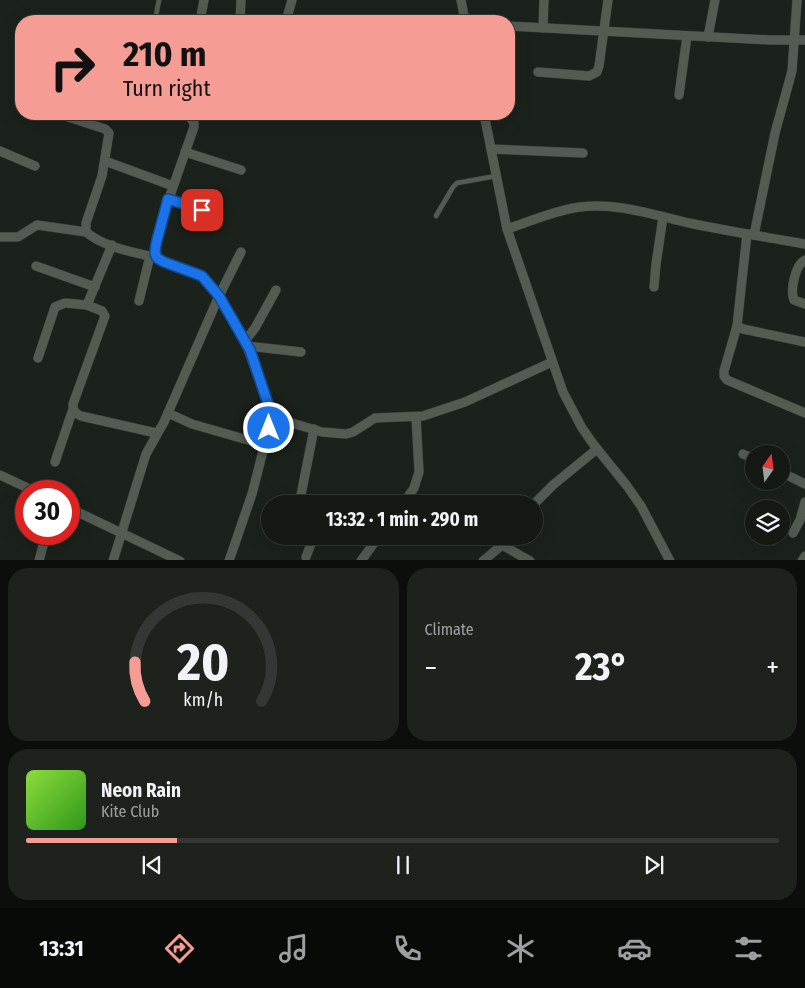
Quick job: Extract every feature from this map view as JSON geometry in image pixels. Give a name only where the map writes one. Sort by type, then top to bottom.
[{"type":"street","points":[[201,15],[204,0]]},
{"type":"street","points":[[240,15],[241,0]]},
{"type":"street","points":[[288,15],[292,0]]},
{"type":"street","points":[[461,0],[464,15]]},
{"type":"street","points":[[543,28],[544,0]]},
{"type":"street","points":[[538,72],[589,76],[594,74],[599,66],[608,0]]},
{"type":"street","points":[[708,37],[715,0]]},
{"type":"street","points":[[797,0],[792,71],[750,234],[737,326],[724,376],[727,380],[805,413]]},
{"type":"street","points":[[515,26],[770,40],[805,40]]},
{"type":"street","points":[[679,95],[687,36]]},
{"type":"street","points":[[77,120],[108,130],[110,137],[106,161],[86,223],[86,232]]},
{"type":"street","points":[[139,301],[154,257],[168,199],[196,120]]},
{"type":"street","points":[[485,120],[507,229],[552,362],[570,406],[597,449],[641,506],[670,560]]},
{"type":"street","points":[[491,149],[583,153]]},
{"type":"street","points":[[0,152],[35,166]]},
{"type":"street","points":[[185,152],[242,170]]},
{"type":"street","points":[[106,161],[173,186]]},
{"type":"street","points":[[168,199],[202,210]]},
{"type":"street","points":[[507,229],[566,209],[581,206],[623,209],[805,244]]},
{"type":"street","points":[[654,287],[663,217]]},
{"type":"street","points":[[0,237],[18,237],[37,225],[86,232],[112,245],[154,257],[202,276],[219,296],[246,343],[272,412],[285,421],[322,432],[346,434],[353,432],[375,418],[416,417],[465,402],[552,362]]},
{"type":"street","points":[[87,305],[112,245]]},
{"type":"street","points":[[113,560],[146,454],[168,413],[219,296],[241,252]]},
{"type":"street","points":[[805,260],[799,265],[792,292],[794,300],[805,304]]},
{"type":"street","points":[[36,266],[95,287]]},
{"type":"street","points":[[246,343],[276,290]]},
{"type":"street","points":[[38,358],[55,307],[65,303],[87,305],[105,313],[55,462]]},
{"type":"street","points":[[737,326],[744,330],[805,342]]},
{"type":"street","points":[[246,343],[302,352]]},
{"type":"street","points":[[73,409],[76,414],[81,416],[156,433]]},
{"type":"street","points":[[229,560],[252,494],[272,412]]},
{"type":"street","points":[[168,413],[192,424],[265,445]]},
{"type":"street","points":[[409,495],[414,488],[419,472],[416,417]]},
{"type":"street","points":[[301,495],[314,429]]},
{"type":"street","points":[[543,495],[597,449]]},
{"type":"street","points":[[0,475],[15,482]]},
{"type":"street","points":[[790,476],[805,484]]},
{"type":"street","points":[[793,534],[800,520],[805,502]]},
{"type":"street","points":[[80,513],[179,560]]},
{"type":"street","points":[[39,560],[43,545]]},
{"type":"street","points":[[306,557],[311,545]]},
{"type":"street","points":[[361,560],[372,545]]},
{"type":"street","points":[[483,560],[502,545],[530,560]]},
{"type":"street","points":[[154,560],[156,549]]},
{"type":"street","points":[[802,560],[805,556]]},
{"type":"lane","points":[[156,15],[159,0]]},
{"type":"lane","points":[[436,216],[457,183],[497,176]]},
{"type":"route","points":[[202,210],[168,199],[155,253],[157,258],[164,262],[202,276],[219,296],[250,350],[272,412],[269,428]]}]
